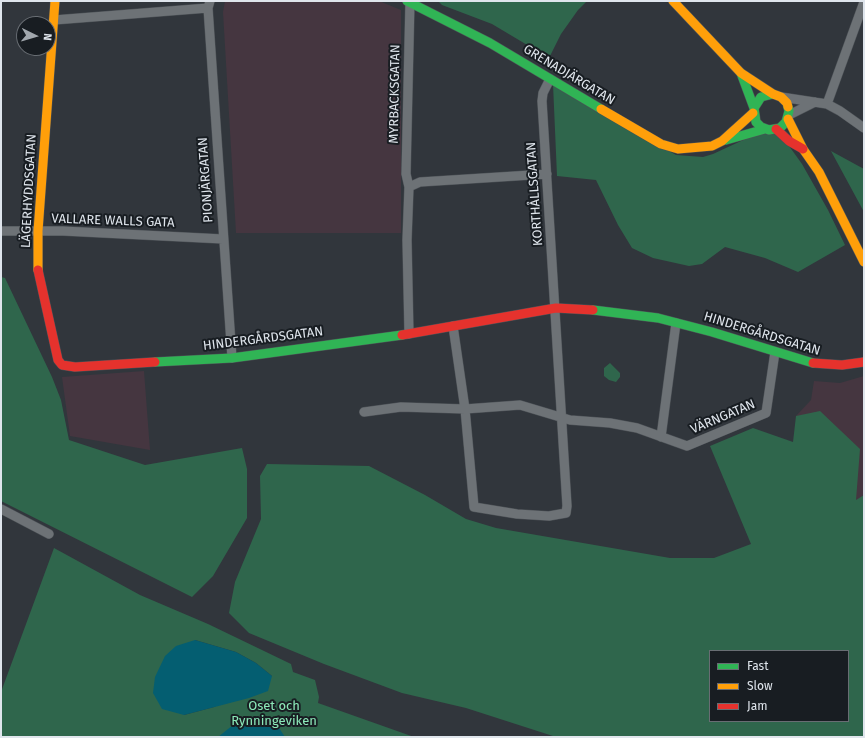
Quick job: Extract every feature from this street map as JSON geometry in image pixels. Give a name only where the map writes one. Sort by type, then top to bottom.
[{"type":"street","name":"LÄGERHYDDSGATAN","points":[[54,16],[55,1]]},
{"type":"street","points":[[673,1],[740,73],[777,95],[787,103],[788,117],[803,149],[819,172],[864,262]]},
{"type":"street","name":"GRENADJÄRGATAN","points":[[409,2],[490,43],[661,144],[678,149],[699,149],[765,129]]},
{"type":"street","name":"MYRBACKSGATAN","points":[[409,2],[406,174],[409,186],[407,240],[409,334]]},
{"type":"street","points":[[827,104],[864,2]]},
{"type":"street","points":[[56,20],[209,4]]},
{"type":"street","name":"PIONJÄRGATAN","points":[[209,4],[223,239],[232,358]]},
{"type":"street","name":"LÄGERHYDDSGATAN","points":[[51,56],[38,231],[38,271],[58,360],[62,365],[75,367]]},
{"type":"street","points":[[740,73],[756,122],[765,129],[776,129],[783,125],[788,117],[815,102]]},
{"type":"street","name":"KORTHÅLLSGATAN","points":[[550,79],[543,93],[542,101],[556,308]]},
{"type":"street","points":[[753,110],[761,97],[777,95],[827,104],[840,110],[864,128]]},
{"type":"street","name":"GRENADJÄRGATAN","points":[[722,141],[753,110]]},
{"type":"street","points":[[776,129],[789,141],[803,149]]},
{"type":"street","points":[[409,186],[420,182],[547,174]]},
{"type":"street","name":"VALLARE WALLS GATA","points":[[1,231],[38,231],[223,239]]},
{"type":"street","points":[[453,326],[464,409],[474,508],[517,514],[558,516],[567,511],[555,328],[556,308]]},
{"type":"street","name":"HINDERGÅRDSGATAN","points":[[75,367],[232,358],[409,334],[556,308],[635,314],[676,323],[712,332],[818,366],[864,362]]},
{"type":"street","points":[[660,437],[676,323]]},
{"type":"street","name":"VÄRNGATAN","points":[[364,412],[401,407],[464,409],[520,405],[570,420],[610,423],[637,428],[687,446],[766,413],[775,352]]},
{"type":"street","points":[[1,509],[49,534]]},
{"type":"shaded area","points":[[225,1],[379,1],[401,10],[401,233],[236,233],[223,12]]},
{"type":"shaded area","points":[[144,371],[150,450],[70,436],[62,377]]},
{"type":"shaded area","points":[[864,376],[864,495],[856,501],[796,416],[811,400],[814,381],[840,383]]},
{"type":"green space","points":[[438,1],[587,1],[578,10],[561,34],[549,58],[492,24],[442,5]]},
{"type":"green space","points":[[553,84],[676,155],[703,157],[713,154],[754,135],[779,132],[802,164],[828,210],[845,245],[798,272],[765,258],[725,247],[702,264],[689,266],[653,258],[632,248],[618,225],[596,180],[557,176]]},
{"type":"green space","points":[[831,151],[864,169],[864,212]]},
{"type":"green space","points":[[1,277],[5,278],[52,377],[61,400],[69,440],[145,465],[242,448],[247,469],[247,518],[213,576],[192,597],[1,501]]},
{"type":"green space","points":[[610,363],[620,373],[620,377],[616,382],[609,380],[604,376],[604,368]]},
{"type":"green space","points":[[820,411],[860,449],[856,500],[864,495],[864,737],[556,737],[466,708],[402,693],[324,664],[249,633],[229,613],[235,582],[261,519],[260,476],[267,464],[369,466],[425,495],[466,519],[496,528],[670,558],[714,558],[751,544],[710,446],[753,428],[793,442],[796,416]]},
{"type":"green space","name":"Oset och Rynningeviken","points":[[54,548],[140,595],[208,624],[291,664],[293,672],[315,680],[319,697],[318,703],[414,737],[1,737],[1,692]],"holes":[[[195,640],[236,652],[256,663],[272,676],[214,707],[184,715]]]},
{"type":"water","points":[[195,640],[236,652],[256,663],[272,676],[268,691],[249,698],[184,715],[162,709],[153,693],[155,677],[165,656],[176,646]]},
{"type":"water","points":[[253,723],[279,728],[285,737],[218,737],[233,725]]},
{"type":"traffic: fast","points":[[407,1],[490,43],[601,109]]},
{"type":"traffic: fast","points":[[741,73],[754,108]]},
{"type":"traffic: fast","points":[[773,94],[761,97],[754,108],[756,122],[761,127],[769,130],[780,128],[786,122],[789,111],[788,107]]},
{"type":"traffic: fast","points":[[726,140],[765,129]]},
{"type":"traffic: fast","points":[[593,310],[658,318],[712,332],[813,363]]},
{"type":"traffic: fast","points":[[155,362],[232,358],[402,335]]},
{"type":"traffic: slow","points":[[38,270],[38,231],[55,1]]},
{"type":"traffic: slow","points":[[673,1],[741,73],[773,94],[781,97],[787,103],[788,107]]},
{"type":"traffic: slow","points":[[601,109],[661,144],[678,149],[712,146],[722,141],[753,113]]},
{"type":"traffic: slow","points":[[788,119],[803,149],[819,172],[864,262]]},
{"type":"traffic: jam","points":[[776,129],[789,141],[803,149]]},
{"type":"traffic: jam","points":[[38,270],[58,360],[62,365],[75,367],[155,362]]},
{"type":"traffic: jam","points":[[402,335],[556,308],[593,310]]},
{"type":"traffic: jam","points":[[813,363],[842,365],[864,362]]}]
